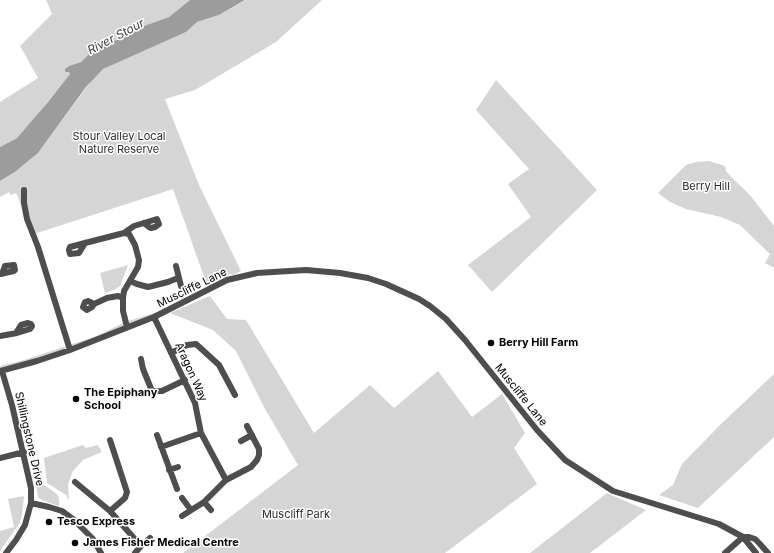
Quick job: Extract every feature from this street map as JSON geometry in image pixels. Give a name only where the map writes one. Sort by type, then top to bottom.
[{"type":"street","points":[[24,190],[24,203],[27,219],[38,247],[70,350]]},
{"type":"street","points":[[85,243],[124,233],[134,226],[144,223]]},
{"type":"street","points":[[124,233],[129,234],[135,245],[139,260],[138,267],[124,291],[123,311],[127,327]]},
{"type":"street","points":[[176,266],[181,286]]},
{"type":"street","name":"Muscliffe Lane","points":[[1,371],[37,362],[154,317],[227,280],[258,273],[284,271],[317,271],[357,276],[386,284],[425,303],[446,319],[465,340],[537,430],[565,460],[612,491],[718,524],[743,537],[756,553]]},
{"type":"street","points":[[130,281],[148,287],[178,278]]},
{"type":"street","points":[[94,304],[107,298],[118,296],[123,298]]},
{"type":"street","name":"Aragon Way","points":[[154,317],[195,404],[201,433],[226,480]]},
{"type":"street","points":[[0,336],[16,333]]},
{"type":"street","points":[[172,353],[187,345],[196,344],[219,365],[235,395]]},
{"type":"street","points":[[141,359],[150,394],[162,391],[185,380]]},
{"type":"street","name":"Shillingstone Drive","points":[[1,371],[24,452],[31,488],[32,502],[25,525],[6,553]]},
{"type":"street","points":[[182,516],[204,502],[226,480],[251,467],[257,460],[259,449],[247,426]]},
{"type":"street","points":[[161,447],[201,433]]},
{"type":"street","points":[[157,435],[177,489]]},
{"type":"street","points":[[241,441],[252,435]]},
{"type":"street","points":[[110,440],[127,492],[125,498],[110,512]]},
{"type":"street","points":[[0,458],[24,452]]},
{"type":"street","points":[[169,470],[178,467]]},
{"type":"street","points":[[75,482],[110,512],[141,546]]},
{"type":"street","points":[[182,498],[191,510]]},
{"type":"street","points":[[32,502],[49,506],[74,520],[93,539],[101,553]]},
{"type":"street","points":[[204,502],[211,510]]},
{"type":"street","points":[[725,553],[743,537],[754,539],[768,553]]},
{"type":"street","points":[[134,553],[150,538]]},
{"type":"green space","points":[[46,0],[190,0],[169,17],[127,33],[119,39],[93,50],[81,62],[65,69],[67,72],[70,72],[70,74],[28,126],[17,138],[0,147],[0,102],[38,78],[20,46],[52,14]]},
{"type":"green space","name":"Stour Valley Local Nature Reserve","points":[[246,0],[322,0],[276,42],[195,90],[165,99],[199,185],[241,271],[233,275],[230,274],[208,288],[173,189],[31,235],[16,193],[11,195],[9,192],[0,197],[0,181],[15,172],[38,153],[94,77],[103,69],[186,32],[197,22],[219,15]]},
{"type":"green space","points":[[496,80],[597,190],[492,292],[468,265],[531,217],[508,184],[529,169],[476,110]]},
{"type":"green space","name":"Berry Hill","points":[[709,161],[725,166],[726,171],[750,195],[774,226],[774,268],[765,263],[770,254],[740,225],[721,217],[686,209],[670,202],[658,193],[686,165],[696,162]]},
{"type":"green space","points":[[128,265],[120,286],[105,293],[100,273]]},
{"type":"green space","name":"Muscliff Park","points":[[210,296],[227,319],[246,320],[314,433],[370,385],[394,408],[438,371],[472,417],[502,394],[525,433],[514,448],[537,484],[445,553],[183,553],[298,465],[265,409],[236,351],[213,330],[170,313]]},
{"type":"green space","points":[[174,307],[127,327],[0,371],[0,366],[24,360],[97,336],[125,322]]},
{"type":"green space","points":[[774,374],[774,437],[698,508],[659,495],[673,485],[682,464],[720,425]]},
{"type":"green space","points":[[83,445],[86,448],[98,445],[102,452],[83,460],[73,471],[68,484],[69,501],[66,495],[47,483],[44,458]]},
{"type":"green space","points":[[32,461],[36,464],[39,463],[44,485],[57,494],[59,498],[59,506],[38,497]]},
{"type":"green space","points":[[607,493],[646,510],[590,553],[530,553]]},
{"type":"green space","points":[[24,496],[22,515],[19,524],[0,551],[0,531],[14,527],[8,499]]},
{"type":"shaded area","points":[[190,0],[245,0],[219,15],[197,22],[186,32],[103,69],[86,87],[38,153],[15,172],[0,181],[0,147],[17,138],[48,102],[70,74],[69,72],[65,72],[65,69],[81,62],[93,50],[119,39],[136,29],[169,17]]},
{"type":"place","name":"Berry Hill Farm","points":[[491,343]]},
{"type":"place","name":"The Epiphany School","points":[[76,399]]},
{"type":"place","name":"Tesco Express","points":[[49,522]]},
{"type":"place","name":"James Fisher Medical Centre","points":[[75,543]]},
{"type":"water label","name":"River Stour","points":[[116,37]]}]
